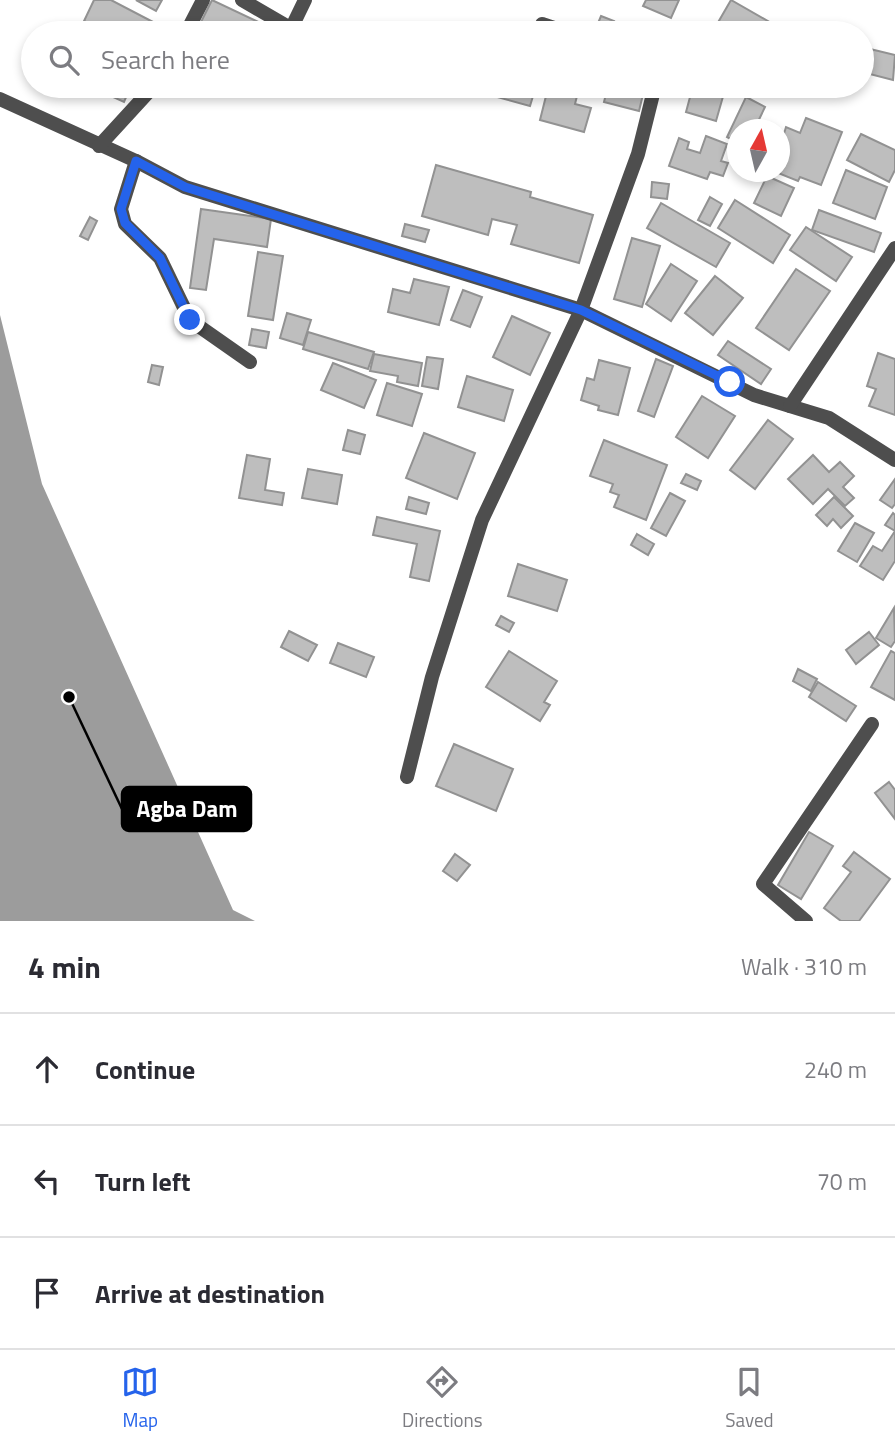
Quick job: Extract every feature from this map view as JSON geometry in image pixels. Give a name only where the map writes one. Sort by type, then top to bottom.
[{"type":"street","points":[[193,21],[203,0]]},
{"type":"street","points":[[242,0],[275,21]]},
{"type":"street","points":[[295,21],[305,0]]},
{"type":"street","points":[[99,146],[143,98]]},
{"type":"street","points":[[407,777],[432,677],[482,520],[581,310],[638,154],[652,98]]},
{"type":"street","points":[[0,99],[136,161],[185,187],[581,310],[754,394],[829,418],[895,460]]},
{"type":"street","points":[[136,161],[121,209],[125,223],[160,258],[190,320],[250,362]]},
{"type":"street","points":[[790,406],[895,248]]},
{"type":"street","points":[[806,921],[763,884],[872,724]]},
{"type":"shaded area","points":[[0,315],[42,484],[233,910],[255,921],[0,921]]},
{"type":"building","points":[[94,0],[111,0],[151,21],[84,21]]},
{"type":"building","points":[[136,0],[162,0],[156,11]]},
{"type":"building","points":[[212,0],[256,21],[202,21]]},
{"type":"building","points":[[646,0],[679,0],[671,18],[643,6]]},
{"type":"building","points":[[731,0],[768,21],[719,21]]},
{"type":"building","points":[[601,16],[614,21],[599,21]]},
{"type":"building","points":[[874,50],[895,55],[893,80],[874,75]]},
{"type":"building","points":[[501,98],[532,98],[530,106]]},
{"type":"building","points":[[546,98],[576,98],[575,104],[591,108],[584,132],[540,120]]},
{"type":"building","points":[[605,98],[642,98],[639,111],[604,102]]},
{"type":"building","points":[[690,98],[723,98],[716,121],[686,112]]},
{"type":"building","points":[[746,98],[765,107],[759,119],[736,119]]},
{"type":"building","points":[[806,118],[842,132],[821,185],[800,177],[798,181],[790,178],[790,129],[800,133]]},
{"type":"building","points":[[861,134],[895,150],[895,170],[889,182],[847,160]]},
{"type":"building","points":[[706,136],[727,144],[721,161],[727,163],[723,176],[710,172],[707,179],[669,166],[679,138],[689,142],[687,149],[700,153]]},
{"type":"building","points":[[436,165],[531,192],[530,197],[593,215],[579,263],[511,244],[517,225],[492,219],[488,235],[422,216]]},
{"type":"building","points":[[846,170],[887,187],[875,219],[833,203]]},
{"type":"building","points":[[652,182],[669,184],[667,199],[651,197]]},
{"type":"building","points":[[764,182],[780,182],[794,188],[781,216],[754,203]]},
{"type":"building","points":[[710,197],[722,204],[710,226],[698,220]]},
{"type":"building","points":[[735,200],[790,235],[773,263],[718,228]]},
{"type":"building","points":[[661,203],[730,243],[716,267],[647,228]]},
{"type":"building","points":[[201,209],[271,219],[267,247],[214,239],[206,290],[190,288]]},
{"type":"building","points":[[819,210],[881,233],[874,252],[812,230]]},
{"type":"building","points":[[90,217],[97,221],[88,240],[80,236]]},
{"type":"building","points":[[405,224],[429,230],[425,242],[402,236]]},
{"type":"building","points":[[806,227],[852,257],[836,281],[790,250]]},
{"type":"building","points":[[632,238],[660,246],[642,307],[614,299]]},
{"type":"building","points":[[258,252],[283,256],[273,320],[248,316]]},
{"type":"building","points":[[671,264],[697,281],[671,321],[646,304]]},
{"type":"building","points":[[796,269],[830,291],[789,350],[756,328]]},
{"type":"building","points":[[715,276],[743,298],[713,335],[685,313]]},
{"type":"building","points":[[414,279],[449,287],[439,325],[388,312],[393,289],[410,293]]},
{"type":"building","points":[[463,290],[482,297],[470,327],[451,320]]},
{"type":"building","points":[[287,313],[311,320],[303,345],[280,338]]},
{"type":"building","points":[[512,316],[550,333],[530,375],[493,357]]},
{"type":"building","points":[[252,329],[269,332],[266,348],[249,345]]},
{"type":"building","points":[[308,332],[374,352],[368,369],[303,349]]},
{"type":"building","points":[[728,341],[771,369],[761,384],[718,355]]},
{"type":"building","points":[[878,353],[895,359],[895,415],[869,406],[876,389],[867,386]]},
{"type":"building","points":[[374,354],[422,363],[418,386],[397,382],[398,376],[370,371]]},
{"type":"building","points":[[427,357],[443,359],[438,389],[422,386]]},
{"type":"building","points":[[656,359],[673,366],[654,417],[638,411]]},
{"type":"building","points":[[599,360],[630,368],[618,415],[598,410],[599,406],[581,400],[587,378],[594,380]]},
{"type":"building","points":[[333,363],[376,380],[364,408],[321,390]]},
{"type":"building","points":[[152,365],[163,367],[159,385],[148,382]]},
{"type":"building","points":[[467,376],[513,390],[504,421],[458,407]]},
{"type":"building","points":[[387,383],[422,394],[412,426],[377,415]]},
{"type":"building","points":[[702,396],[735,416],[708,458],[676,437]]},
{"type":"building","points":[[768,420],[793,439],[755,489],[730,470]]},
{"type":"building","points":[[348,430],[365,435],[360,454],[343,450]]},
{"type":"building","points":[[424,433],[475,453],[457,499],[406,478]]},
{"type":"building","points":[[604,440],[667,465],[646,520],[614,507],[619,495],[610,492],[613,484],[590,476]]},
{"type":"building","points":[[247,455],[270,459],[265,490],[284,493],[282,505],[239,498]]},
{"type":"building","points":[[813,455],[829,472],[840,462],[854,476],[843,487],[854,498],[845,506],[828,489],[813,504],[788,479]]},
{"type":"building","points":[[308,469],[342,475],[337,504],[302,498]]},
{"type":"building","points":[[686,474],[701,481],[697,490],[681,483]]},
{"type":"building","points":[[895,479],[895,504],[892,508],[880,500]]},
{"type":"building","points":[[670,493],[685,501],[666,536],[651,528]]},
{"type":"building","points":[[409,497],[429,503],[426,514],[406,509]]},
{"type":"building","points":[[834,497],[853,516],[841,528],[833,519],[827,526],[816,515]]},
{"type":"building","points":[[893,513],[895,515],[895,531],[885,525]]},
{"type":"building","points":[[377,517],[440,531],[429,581],[410,577],[417,544],[373,535]]},
{"type":"building","points":[[855,523],[874,533],[857,562],[838,551]]},
{"type":"building","points":[[895,531],[895,561],[883,580],[860,566],[873,546],[882,551]]},
{"type":"building","points":[[637,534],[654,544],[648,555],[631,545]]},
{"type":"building","points":[[518,564],[567,580],[557,611],[508,596]]},
{"type":"building","points":[[894,608],[895,641],[891,647],[876,638]]},
{"type":"building","points":[[501,616],[514,623],[509,632],[496,625]]},
{"type":"building","points":[[289,631],[317,645],[308,661],[281,647]]},
{"type":"building","points":[[869,632],[879,645],[856,664],[846,650]]},
{"type":"building","points":[[338,643],[374,657],[366,677],[330,663]]},
{"type":"building","points":[[509,651],[557,681],[544,702],[550,705],[540,721],[486,687]]},
{"type":"building","points":[[891,651],[895,653],[895,700],[871,687]]},
{"type":"building","points":[[798,669],[817,679],[811,691],[793,681]]},
{"type":"building","points":[[818,682],[856,706],[846,721],[809,697]]},
{"type":"building","points":[[454,744],[513,769],[496,811],[436,786]]},
{"type":"building","points":[[889,782],[895,790],[895,819],[875,793]]},
{"type":"building","points":[[809,832],[833,846],[801,899],[778,885]]},
{"type":"building","points":[[854,852],[890,879],[859,921],[841,921],[824,908],[851,872],[843,866]]},
{"type":"building","points":[[455,854],[470,865],[457,881],[443,871]]},
{"type":"place","name":"Agba Dam","points":[[69,697]]},
{"type":"route","points":[[190,320],[160,258],[125,223],[121,209],[136,161],[185,187],[581,310],[730,382]]}]
